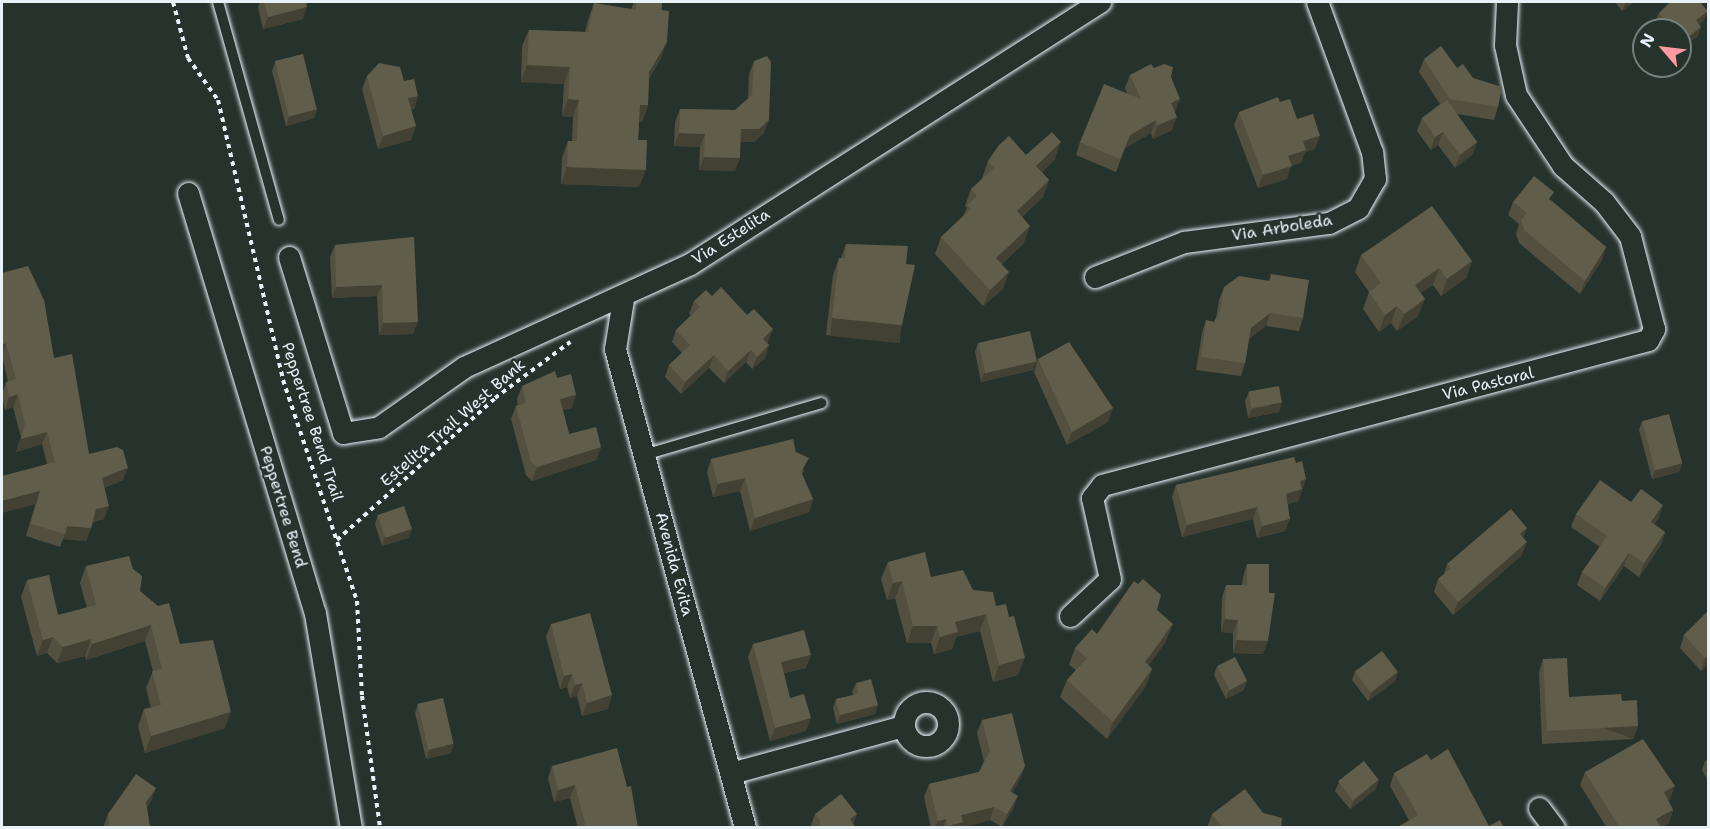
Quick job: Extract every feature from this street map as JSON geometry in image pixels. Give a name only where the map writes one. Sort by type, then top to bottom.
[{"type":"street","name":"Via Estelita","points":[[289,257],[343,433],[379,428],[464,368],[623,299],[690,264],[1100,2]]},
{"type":"street","name":"Via Arboleda","points":[[1095,277],[1184,242],[1329,223],[1358,208],[1374,179],[1372,152],[1317,2]]},
{"type":"street","name":"Via Pastoral","points":[[1070,616],[1110,579],[1092,498],[1102,485],[1648,340],[1654,329],[1630,236],[1604,202],[1563,166],[1516,95],[1505,45],[1508,2]]},
{"type":"street","name":"Peppertree Bend","points":[[188,193],[315,613],[351,828]]},
{"type":"street","name":"Avenida Evita","points":[[623,299],[615,350],[745,828]]},
{"type":"street","points":[[730,773],[903,726]]},
{"type":"street","points":[[1539,808],[1554,828]]},
{"type":"lane","points":[[218,2],[279,220]]},
{"type":"lane","points":[[644,455],[822,403]]},
{"type":"path","name":"Peppertree Bend Trail","points":[[173,2],[188,58],[218,100],[283,380],[357,601],[362,696],[380,828]]},
{"type":"path","name":"Estelita Trail West Bank","points":[[337,540],[495,398],[576,337]]},
{"type":"building","points":[[264,2],[306,2],[307,7],[268,17]]},
{"type":"building","points":[[636,2],[662,2],[661,10],[669,11],[667,42],[649,72],[648,105],[640,105],[638,140],[647,140],[646,170],[567,167],[568,141],[577,141],[579,100],[568,99],[570,67],[527,65],[529,30],[588,32],[594,3],[636,10]]},
{"type":"building","points":[[1670,2],[1700,2],[1708,11],[1696,20],[1701,27],[1692,34],[1692,18],[1663,18],[1659,13]]},
{"type":"building","points":[[1441,46],[1457,68],[1463,64],[1473,78],[1502,87],[1498,107],[1450,99],[1424,59]]},
{"type":"building","points":[[303,54],[317,109],[289,116],[275,61]]},
{"type":"building","points":[[767,56],[771,62],[769,120],[759,129],[741,129],[740,158],[704,157],[705,134],[679,133],[680,109],[735,110],[752,95],[754,61]]},
{"type":"building","points":[[379,63],[400,67],[404,81],[414,79],[418,96],[408,98],[416,126],[383,136],[367,76]]},
{"type":"building","points":[[1151,64],[1154,68],[1164,64],[1173,67],[1171,77],[1180,99],[1171,103],[1177,117],[1158,125],[1156,120],[1130,135],[1120,159],[1080,142],[1104,84],[1141,99],[1130,75]]},
{"type":"building","points":[[1278,97],[1280,102],[1290,99],[1297,119],[1313,114],[1320,136],[1303,141],[1306,150],[1288,156],[1292,166],[1263,175],[1239,112]]},
{"type":"building","points":[[1447,100],[1477,142],[1460,155],[1443,132],[1435,137],[1422,118]]},
{"type":"building","points":[[1052,132],[1061,142],[1036,166],[1049,180],[1017,211],[1030,226],[996,258],[1009,272],[990,290],[941,237],[971,209],[967,205],[977,196],[971,189],[994,168],[988,161],[999,145],[1009,136],[1026,155]]},
{"type":"building","points":[[1534,176],[1554,192],[1549,199],[1606,247],[1585,281],[1524,230],[1521,220],[1527,213],[1513,202]]},
{"type":"building","points":[[1432,206],[1472,261],[1447,279],[1439,268],[1415,285],[1425,299],[1404,314],[1397,306],[1385,315],[1369,292],[1381,283],[1361,255]]},
{"type":"building","points":[[414,237],[418,322],[383,323],[382,285],[336,287],[335,245]]},
{"type":"building","points":[[846,244],[908,246],[906,264],[915,265],[902,325],[832,318],[839,258],[845,258]]},
{"type":"building","points":[[28,266],[44,300],[54,358],[72,354],[89,454],[117,447],[123,450],[128,468],[102,478],[109,506],[96,509],[91,528],[67,526],[65,534],[31,524],[40,491],[2,501],[2,476],[55,462],[47,432],[21,439],[25,424],[18,394],[9,397],[6,382],[16,379],[6,343],[2,345],[2,273]]},
{"type":"building","points":[[1271,274],[1309,280],[1303,318],[1270,313],[1251,328],[1245,363],[1201,357],[1206,320],[1214,322],[1220,311],[1224,287],[1239,276],[1270,281]]},
{"type":"building","points":[[721,287],[747,315],[754,309],[773,329],[763,339],[769,345],[757,357],[751,350],[728,371],[714,355],[685,382],[669,365],[690,345],[676,330],[700,307],[694,301],[706,290],[712,296]]},
{"type":"building","points":[[1030,331],[1037,361],[985,373],[978,343]]},
{"type":"building","points":[[1069,342],[1113,408],[1072,432],[1038,359]]},
{"type":"building","points":[[555,371],[557,378],[571,374],[576,395],[560,399],[569,434],[596,427],[601,447],[537,467],[531,462],[516,406],[526,403],[522,386]]},
{"type":"building","points":[[1279,386],[1282,403],[1251,408],[1248,391]]},
{"type":"building","points":[[1669,414],[1682,463],[1655,471],[1642,421]]},
{"type":"building","points":[[793,439],[796,452],[809,458],[801,472],[813,499],[755,518],[745,478],[718,484],[711,459]]},
{"type":"building","points":[[1294,457],[1296,463],[1302,461],[1306,479],[1300,481],[1302,489],[1286,494],[1290,519],[1262,526],[1257,507],[1187,525],[1176,485]]},
{"type":"building","points":[[1600,480],[1631,502],[1641,489],[1663,505],[1651,522],[1665,532],[1644,563],[1629,553],[1605,588],[1582,572],[1607,536],[1576,514]]},
{"type":"building","points":[[404,506],[412,529],[385,538],[378,515]]},
{"type":"building","points":[[1511,509],[1527,528],[1520,534],[1527,542],[1458,602],[1438,579],[1451,568],[1447,564]]},
{"type":"building","points":[[925,552],[931,577],[963,570],[973,590],[993,592],[996,606],[1006,604],[1009,617],[1014,616],[1025,658],[999,665],[986,614],[955,622],[958,632],[940,637],[937,626],[913,626],[902,581],[893,583],[888,562]]},
{"type":"building","points":[[129,556],[133,569],[142,576],[140,591],[158,606],[169,603],[180,644],[213,640],[231,712],[151,736],[144,709],[161,705],[152,671],[162,669],[151,625],[92,644],[91,639],[63,647],[53,637],[43,640],[27,580],[49,575],[58,615],[96,605],[86,566]]},
{"type":"building","points":[[1247,564],[1269,564],[1269,593],[1275,593],[1268,641],[1237,640],[1238,620],[1225,619],[1226,585],[1247,585]]},
{"type":"building","points":[[1143,579],[1161,595],[1157,610],[1173,624],[1145,662],[1152,669],[1113,722],[1067,680],[1087,658],[1075,648],[1092,629],[1097,634],[1134,581],[1138,584]]},
{"type":"building","points":[[1708,611],[1708,655],[1705,658],[1684,635]]},
{"type":"building","points":[[590,613],[612,695],[587,703],[582,683],[575,685],[572,674],[564,676],[551,624]]},
{"type":"building","points":[[804,630],[811,655],[781,662],[790,698],[804,694],[811,718],[775,728],[753,644]]},
{"type":"building","points":[[1382,651],[1398,672],[1370,692],[1355,671]]},
{"type":"building","points":[[1235,657],[1247,681],[1229,690],[1217,666]]},
{"type":"building","points":[[1567,658],[1569,697],[1621,694],[1622,701],[1637,700],[1638,726],[1547,731],[1543,659]]},
{"type":"building","points":[[871,679],[878,705],[840,715],[836,699],[858,694],[856,683]]},
{"type":"building","points":[[443,698],[454,744],[428,750],[418,704]]},
{"type":"building","points":[[1012,713],[1025,766],[1010,791],[1018,796],[1007,814],[994,807],[961,815],[963,822],[948,826],[946,819],[938,821],[929,784],[979,772],[990,751],[982,720]]},
{"type":"building","points":[[1643,739],[1675,786],[1664,792],[1673,810],[1656,819],[1661,828],[1620,828],[1585,772]]},
{"type":"building","points":[[617,748],[627,787],[631,786],[638,828],[586,828],[575,785],[558,790],[552,766]]},
{"type":"building","points":[[1448,749],[1489,826],[1500,820],[1504,828],[1396,828],[1418,815],[1394,773],[1427,754],[1431,760]]},
{"type":"building","points":[[1364,761],[1379,780],[1353,800],[1338,781]]},
{"type":"building","points":[[136,774],[156,788],[146,802],[150,828],[110,828],[108,814]]},
{"type":"building","points":[[1245,789],[1263,813],[1282,818],[1281,828],[1223,828],[1212,814]]},
{"type":"building","points":[[841,794],[857,814],[850,819],[856,828],[819,828],[820,821],[815,814]]}]
